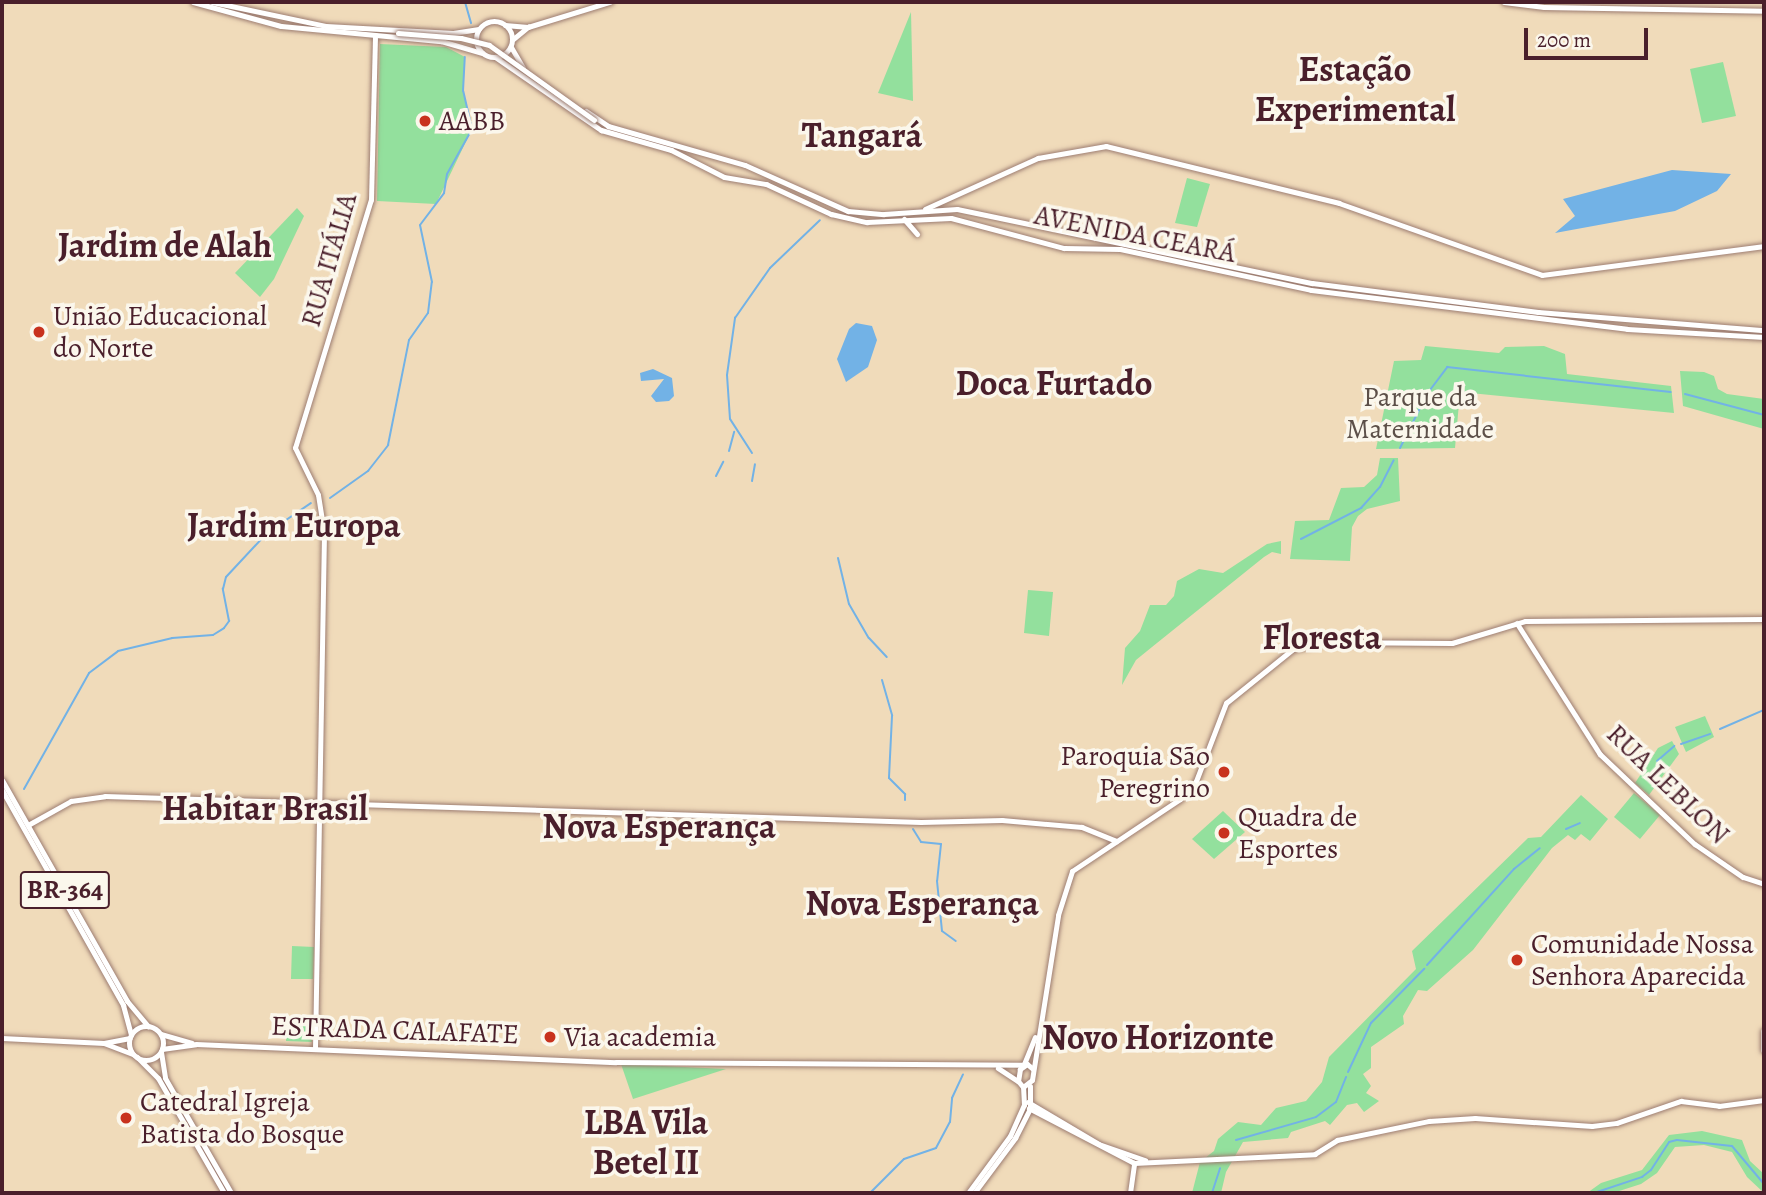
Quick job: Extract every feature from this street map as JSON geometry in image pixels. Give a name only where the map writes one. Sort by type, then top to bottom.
[{"type":"main road","points":[[192,2],[281,26],[441,41],[495,57],[512,43],[505,24],[490,22],[479,29],[459,33],[380,29],[289,21],[212,2]]},
{"type":"main road","points":[[380,29],[461,38],[489,45],[594,120],[606,124]]},
{"type":"main road","points":[[479,29],[476,42],[482,53]]},
{"type":"main road","name":"AVENIDA CEARÁ","points":[[512,43],[520,65],[606,124],[745,164],[848,211],[884,214],[925,209],[957,209],[1312,282],[1612,319],[1764,330]]},
{"type":"main road","name":"AVENIDA CEARÁ","points":[[495,57],[601,130],[671,150],[715,172],[766,184],[831,214],[867,222],[951,218],[1071,248],[1120,249],[1311,290],[1627,329],[1764,337]]},
{"type":"main road","points":[[715,172],[722,157]]},
{"type":"main road","points":[[740,179],[745,164]]},
{"type":"main road","points":[[916,218],[925,209]]},
{"type":"main road","points":[[904,219],[917,234],[923,218]]},
{"type":"main road","points":[[1042,240],[1055,230]]},
{"type":"main road","points":[[1071,248],[1072,234]]},
{"type":"main road","points":[[1600,326],[1612,319]]},
{"type":"main road","points":[[1627,329],[1642,322]]},
{"type":"main road","points":[[974,1193],[999,1164],[1027,1104],[1026,1086],[1033,1069],[1038,1028],[1067,880],[1076,867],[1188,791],[1226,703],[1293,649],[1323,642],[1452,643],[1517,622],[1764,619]]},
{"type":"main road","name":"BR-364","points":[[2,780],[125,1003],[135,1056]]},
{"type":"main road","name":"BR-364","points":[[2,790],[125,1003],[148,1026],[161,1034]]},
{"type":"main road","points":[[130,1037],[148,1026]]},
{"type":"main road","points":[[1026,1086],[1017,1081],[1038,1028]]},
{"type":"main road","points":[[161,1034],[165,1077],[232,1193]]},
{"type":"main road","points":[[135,1056],[147,1060],[162,1051]]},
{"type":"main road","points":[[135,1056],[158,1078],[224,1193]]},
{"type":"main road","points":[[1023,1065],[1033,1069]]},
{"type":"main road","points":[[968,1193],[1002,1150],[1027,1104]]},
{"type":"street","points":[[505,24],[528,27],[610,2]]},
{"type":"street","points":[[1504,2],[1544,7],[1764,11]]},
{"type":"street","points":[[512,43],[528,27]]},
{"type":"street","name":"RUA ITÁLIA","points":[[321,802],[324,655],[322,514],[295,448],[371,200],[375,36]]},
{"type":"street","points":[[925,209],[1038,158],[1106,146],[1320,199],[1542,275],[1764,246]]},
{"type":"street","name":"RUA LEBLON","points":[[1517,622],[1600,754],[1695,844],[1743,877],[1764,884]]},
{"type":"street","points":[[28,825],[60,806],[93,797],[921,822],[1002,820],[1082,827],[1116,841]]},
{"type":"street","points":[[314,1049],[321,802]]},
{"type":"street","points":[[1764,1031],[1764,1048]]},
{"type":"street","name":"ESTRADA CALAFATE","points":[[161,1034],[196,1044],[314,1049],[719,1063],[1023,1065]]},
{"type":"street","points":[[2,1038],[104,1042],[130,1037]]},
{"type":"street","points":[[104,1042],[135,1056]]},
{"type":"street","name":"ESTRADA CALAFATE","points":[[162,1051],[196,1044]]},
{"type":"street","points":[[994,1066],[1017,1081]]},
{"type":"street","points":[[1027,1104],[1122,1158],[1153,1161],[1315,1154],[1337,1140],[1439,1120],[1475,1118],[1592,1126],[1617,1123],[1681,1101],[1719,1106],[1764,1100]]},
{"type":"street","points":[[1027,1104],[1134,1161]]},
{"type":"street","points":[[1122,1158],[1133,1172]]},
{"type":"street","points":[[1130,1193],[1134,1161]]},
{"type":"green space","points":[[911,12],[913,101],[878,93]]},
{"type":"green space","name":"AABB","points":[[380,44],[446,47],[465,57],[463,91],[472,129],[436,204],[377,201]]},
{"type":"green space","points":[[1723,62],[1736,116],[1702,123],[1690,69]]},
{"type":"green space","points":[[1187,178],[1210,184],[1197,227],[1175,223]]},
{"type":"green space","points":[[297,208],[304,216],[274,279],[260,297],[235,273]]},
{"type":"green space","name":"Parque da Maternidade","points":[[1425,346],[1499,353],[1505,347],[1544,346],[1565,354],[1567,374],[1671,386],[1674,413],[1460,392],[1455,448],[1376,449],[1394,361],[1421,360]]},
{"type":"green space","points":[[1680,371],[1704,372],[1714,376],[1718,389],[1727,394],[1764,399],[1764,429],[1683,406]]},
{"type":"green space","name":"Parque da Maternidade","points":[[1380,458],[1398,458],[1400,501],[1367,509],[1358,516],[1352,527],[1350,561],[1290,559],[1295,521],[1329,520],[1341,488],[1364,487],[1377,475]]},
{"type":"green space","points":[[1281,541],[1281,554],[1272,552],[1264,557],[1136,660],[1122,685],[1125,648],[1140,631],[1150,605],[1166,605],[1174,596],[1177,581],[1199,569],[1223,573],[1267,544]]},
{"type":"green space","points":[[1028,590],[1053,592],[1049,636],[1024,633]]},
{"type":"green space","points":[[1705,716],[1714,737],[1686,752],[1675,727]]},
{"type":"green space","points":[[1672,741],[1679,754],[1649,795],[1635,783],[1658,748]]},
{"type":"green space","points":[[1634,793],[1660,815],[1640,839],[1614,817]]},
{"type":"green space","points":[[1581,795],[1608,819],[1590,841],[1581,834],[1575,840],[1568,835],[1552,848],[1473,950],[1427,991],[1418,990],[1403,1016],[1404,1024],[1371,1047],[1371,1068],[1363,1074],[1371,1086],[1366,1093],[1379,1101],[1364,1112],[1357,1103],[1347,1105],[1330,1125],[1325,1121],[1291,1132],[1288,1138],[1243,1142],[1226,1172],[1221,1193],[1192,1193],[1200,1162],[1214,1151],[1218,1139],[1238,1122],[1261,1125],[1276,1108],[1306,1101],[1322,1082],[1329,1057],[1416,969],[1412,951],[1528,838],[1541,837]]},
{"type":"green space","points":[[1223,811],[1245,832],[1214,859],[1192,839]]},
{"type":"green space","points":[[292,946],[314,947],[313,979],[291,979]]},
{"type":"green space","points":[[288,1017],[312,1017],[312,1042],[286,1041]]},
{"type":"green space","points":[[621,1064],[726,1069],[633,1099]]},
{"type":"green space","points":[[1702,1131],[1742,1140],[1750,1161],[1764,1174],[1764,1193],[1747,1177],[1732,1152],[1704,1145],[1675,1147],[1657,1173],[1641,1184],[1613,1193],[1587,1193],[1601,1183],[1642,1170],[1669,1135]]},
{"type":"water","points":[[1672,170],[1731,174],[1717,191],[1675,211],[1555,233],[1575,216],[1563,199]]},
{"type":"water","points":[[856,323],[872,326],[877,340],[868,367],[846,382],[837,359],[849,329]]},
{"type":"water","points":[[653,369],[672,378],[674,396],[669,401],[656,402],[651,396],[664,379],[641,381],[640,373]]},
{"type":"waterway","points":[[465,2],[471,23]]},
{"type":"waterway","points":[[330,498],[368,471],[388,445],[409,340],[428,313],[432,282],[420,225],[444,193],[447,174],[472,129],[463,91],[465,57]]},
{"type":"waterway","points":[[752,453],[730,419],[727,375],[735,318],[770,268],[820,220]]},
{"type":"waterway","points":[[1400,448],[1427,394],[1447,367],[1671,392]]},
{"type":"waterway","points":[[1685,394],[1764,415]]},
{"type":"waterway","points":[[729,451],[734,432]]},
{"type":"waterway","points":[[1301,539],[1361,508],[1380,487],[1394,460]]},
{"type":"waterway","points":[[716,476],[723,462]]},
{"type":"waterway","points":[[752,481],[755,464]]},
{"type":"waterway","points":[[24,789],[89,673],[118,651],[172,638],[213,635],[224,628],[229,621],[223,589],[226,577],[267,533],[311,503]]},
{"type":"waterway","points":[[838,558],[849,604],[869,638],[887,657]]},
{"type":"waterway","points":[[882,680],[892,716],[889,778],[905,794],[905,800]]},
{"type":"waterway","points":[[1720,729],[1764,710]]},
{"type":"waterway","points":[[1681,744],[1710,734]]},
{"type":"waterway","points":[[1657,761],[1674,746]]},
{"type":"waterway","points":[[1566,829],[1580,823]]},
{"type":"waterway","points":[[913,829],[921,842],[941,844],[937,881],[942,931],[956,941]]},
{"type":"waterway","points":[[1427,965],[1514,869],[1540,848]]},
{"type":"waterway","points":[[1348,1072],[1371,1023],[1424,969]]},
{"type":"waterway","points":[[870,1193],[904,1159],[936,1148],[950,1122],[952,1098],[963,1074]]},
{"type":"waterway","points":[[1236,1140],[1316,1117],[1336,1102],[1346,1077]]},
{"type":"waterway","points":[[1594,1193],[1642,1177],[1651,1170],[1669,1142],[1677,1140],[1732,1146],[1764,1184]]},
{"type":"waterway","points":[[1212,1193],[1220,1168]]},
{"type":"place","name":"AABB","points":[[425,121]]},
{"type":"place","name":"União Educacional do Norte","points":[[39,332]]},
{"type":"place","name":"Paroquia São Peregrino","points":[[1224,772]]},
{"type":"place","name":"Quadra de Esportes","points":[[1224,833]]},
{"type":"place","name":"Comunidade Nossa Senhora Aparecida","points":[[1517,960]]},
{"type":"place","name":"Via academia","points":[[550,1037]]},
{"type":"place","name":"Catedral Igreja Batista do Bosque","points":[[126,1118]]},
{"type":"district","name":"Estação Experimental","points":[[1355,89]]},
{"type":"district","name":"Tangará","points":[[862,135]]},
{"type":"district","name":"Jardim de Alah","points":[[165,245]]},
{"type":"district","name":"Doca Furtado","points":[[1054,383]]},
{"type":"district","name":"Jardim Europa","points":[[294,525]]},
{"type":"district","name":"Floresta","points":[[1322,637]]},
{"type":"district","name":"Habitar Brasil","points":[[265,808]]},
{"type":"district","name":"Nova Esperança","points":[[659,826]]},
{"type":"district","name":"Nova Esperança","points":[[922,903]]},
{"type":"district","name":"Novo Horizonte","points":[[1158,1037]]},
{"type":"district","name":"LBA Vila Betel II","points":[[646,1142]]}]
